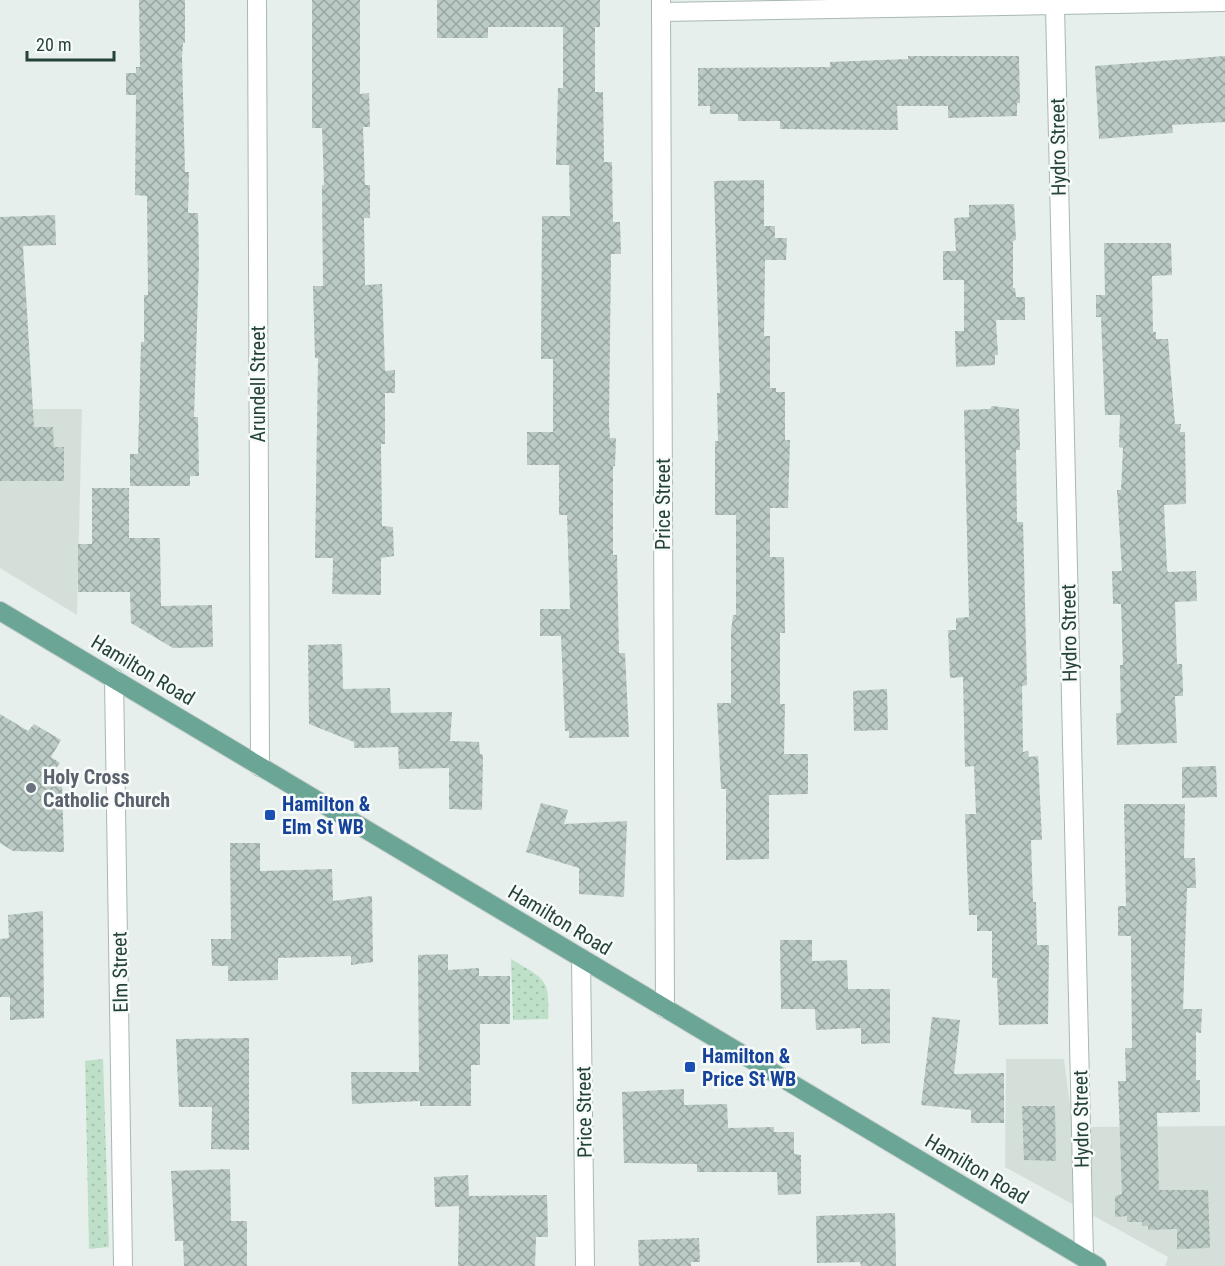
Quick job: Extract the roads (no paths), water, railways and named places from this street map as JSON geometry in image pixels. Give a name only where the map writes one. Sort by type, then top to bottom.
[{"type":"main road","name":"Hamilton Road","points":[[0,611],[1090,1262]]},
{"type":"street","name":"Arundell Street","points":[[257,0],[260,767]]},
{"type":"street","points":[[661,6],[1055,7],[1225,2]]},
{"type":"street","name":"Price Street","points":[[661,6],[665,1009]]},
{"type":"street","name":"Hydro Street","points":[[1055,7],[1090,1262]]},
{"type":"street","name":"Elm Street","points":[[114,678],[123,1266]]},
{"type":"street","name":"Price Street","points":[[581,958],[585,1266]]},
{"type":"place","name":"Holy Cross Catholic Church","points":[[31,788]]},
{"type":"place","name":"Hamilton & Elm St WB","points":[[270,815]]},
{"type":"place","name":"Hamilton & Price St WB","points":[[690,1067]]}]
